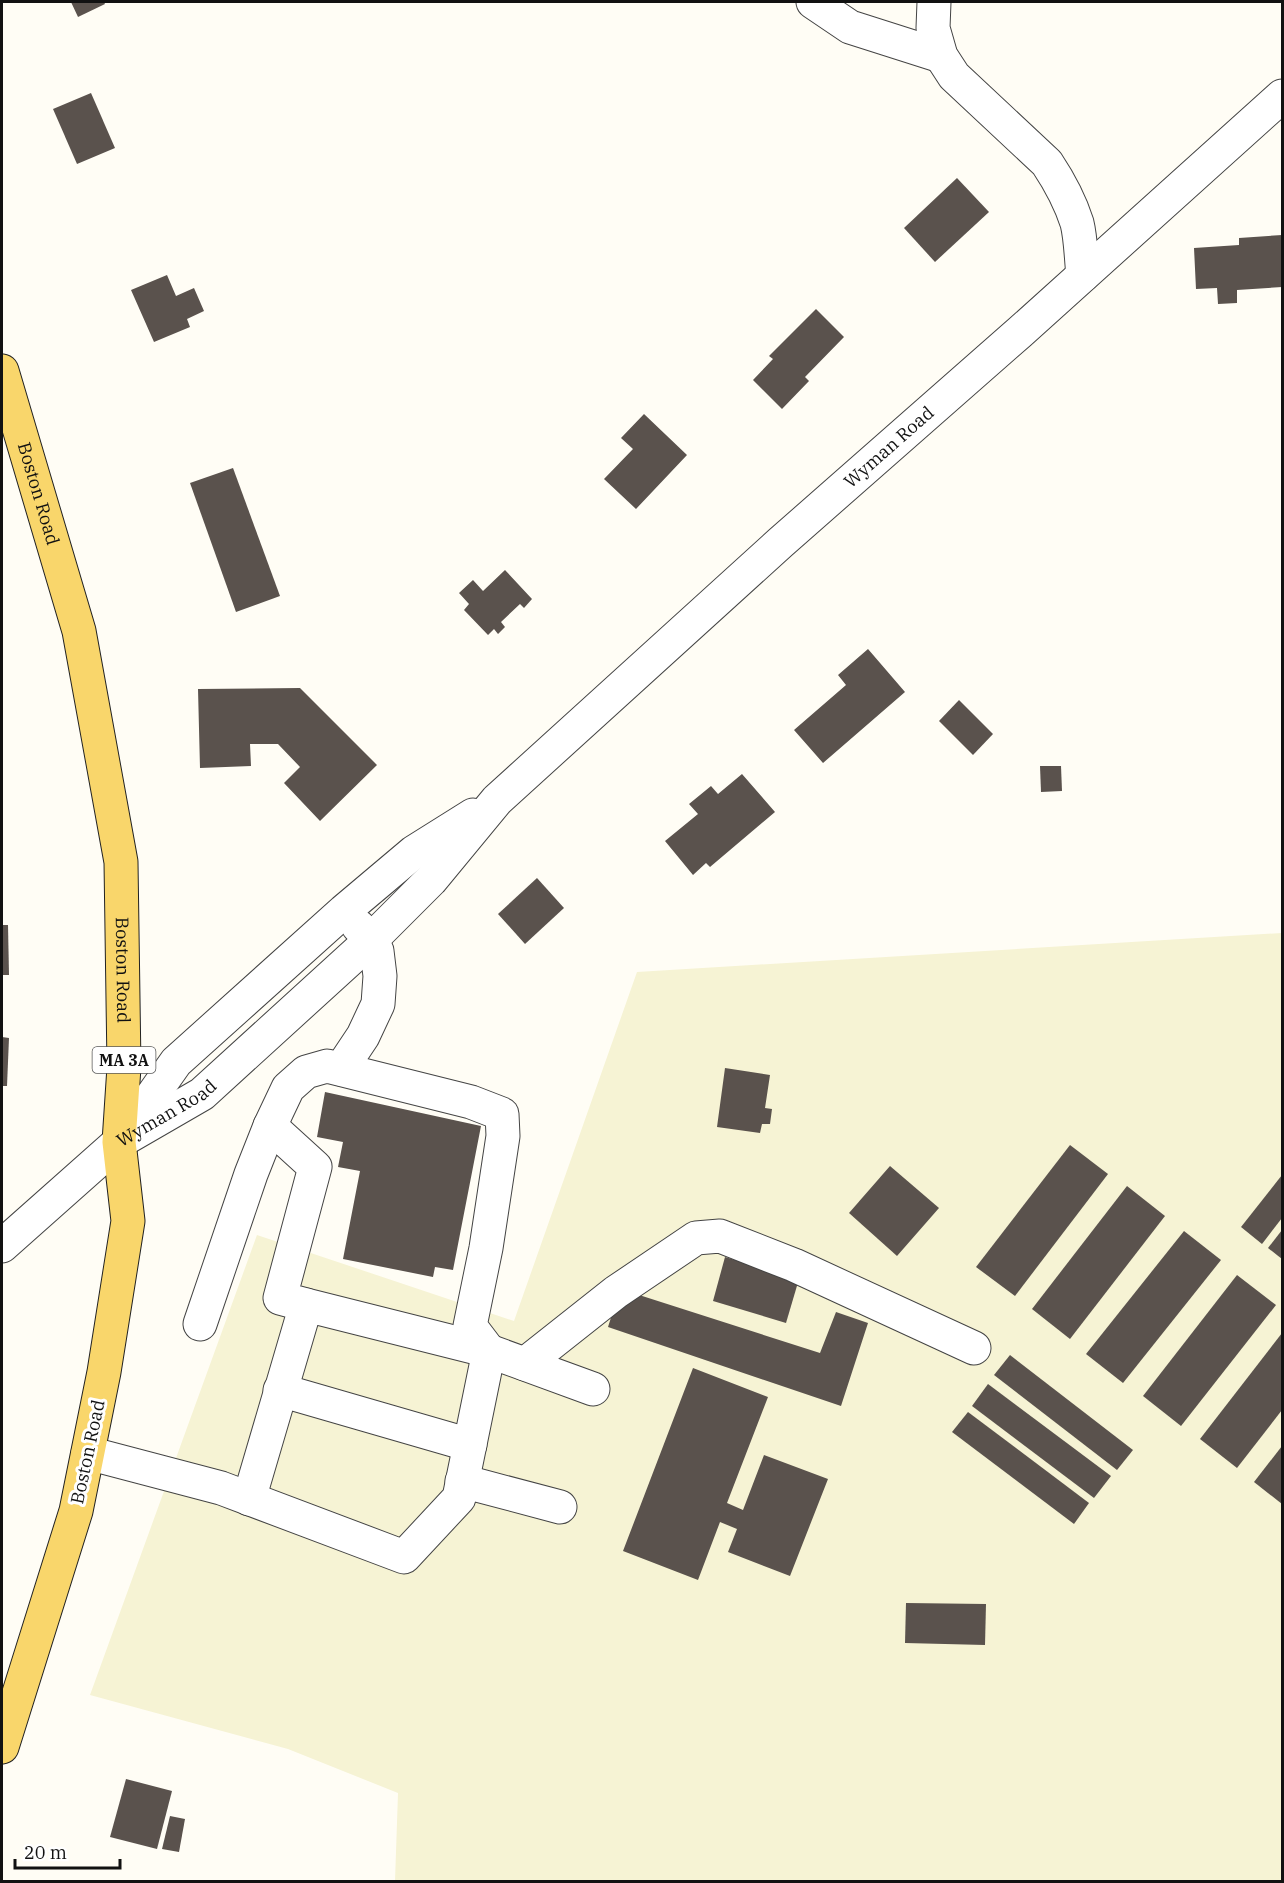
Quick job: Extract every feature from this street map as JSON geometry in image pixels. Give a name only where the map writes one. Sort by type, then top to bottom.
[{"type":"main road","name":"Boston Road","points":[[2,371],[79,631],[121,862],[124,1067],[119,1142],[128,1221],[104,1372],[76,1511],[2,1747]]},
{"type":"street","points":[[813,2],[850,27],[941,56]]},
{"type":"street","points":[[934,2],[933,28],[941,56],[954,76],[1047,163],[1057,177],[1069,201],[1077,225],[1083,275]]},
{"type":"street","name":"Wyman Road","points":[[119,1142],[202,1094],[371,940],[431,880],[497,800],[780,543],[1282,96]]},
{"type":"street","name":"Wyman Road","points":[[119,1142],[176,1062],[344,911],[414,852],[497,800]]},
{"type":"street","points":[[340,1069],[363,1036],[378,1004],[380,976],[377,951],[371,940],[344,911]]},
{"type":"street","points":[[88,1453],[221,1488],[404,1557],[459,1498],[489,1351],[470,1326],[486,1248],[503,1136],[502,1114],[471,1102],[327,1066],[306,1072],[288,1088],[270,1126],[251,1174],[200,1324]]},
{"type":"street","points":[[270,1126],[315,1167],[280,1298],[489,1351],[593,1389]]},
{"type":"street","points":[[2,1245],[119,1142]]},
{"type":"street","points":[[525,1364],[616,1292],[696,1238],[720,1236],[794,1265],[974,1347]]},
{"type":"street","points":[[249,1499],[306,1305]]},
{"type":"street","points":[[280,1390],[470,1445]]},
{"type":"street","points":[[462,1481],[560,1507]]},
{"type":"shaded area","points":[[1282,933],[1282,1881],[395,1881],[398,1793],[288,1749],[90,1695],[257,1235],[514,1321],[637,972]]},
{"type":"building","points":[[71,2],[104,2],[105,4],[78,17]]},
{"type":"building","points":[[91,93],[115,148],[77,164],[53,109]]},
{"type":"building","points":[[957,178],[989,212],[935,262],[904,228]]},
{"type":"building","points":[[1282,235],[1282,287],[1237,290],[1237,303],[1218,304],[1217,288],[1196,289],[1194,248],[1239,245],[1239,238]]},
{"type":"building","points":[[167,275],[176,296],[194,288],[204,311],[187,319],[190,327],[154,342],[131,290]]},
{"type":"building","points":[[816,309],[844,337],[805,377],[809,381],[782,409],[753,380],[773,359],[769,356]]},
{"type":"building","points":[[644,414],[687,455],[636,509],[604,479],[633,449],[621,438]]},
{"type":"building","points":[[233,468],[280,596],[236,612],[190,483]]},
{"type":"building","points":[[505,570],[532,599],[524,608],[520,604],[501,622],[505,627],[498,634],[494,629],[488,635],[464,610],[469,604],[459,593],[473,580],[483,591]]},
{"type":"building","points":[[868,649],[905,692],[823,763],[794,730],[846,685],[838,675]]},
{"type":"building","points":[[300,688],[377,765],[320,821],[284,783],[300,767],[278,744],[250,744],[251,766],[200,768],[198,689]]},
{"type":"building","points":[[959,700],[993,734],[973,755],[939,721]]},
{"type":"building","points":[[1040,766],[1061,766],[1062,791],[1041,792]]},
{"type":"building","points":[[742,774],[775,812],[710,867],[706,863],[693,875],[665,841],[698,814],[689,804],[711,786],[718,794]]},
{"type":"building","points":[[537,878],[564,908],[525,944],[498,914]]},
{"type":"building","points":[[2,925],[8,925],[9,975],[2,975]]},
{"type":"building","points":[[2,1037],[9,1038],[7,1086],[2,1086]]},
{"type":"building","points":[[725,1068],[770,1075],[765,1108],[772,1109],[770,1124],[762,1124],[760,1133],[717,1127]]},
{"type":"building","points":[[325,1092],[481,1126],[453,1270],[435,1267],[433,1277],[343,1259],[360,1171],[338,1167],[343,1142],[317,1137]]},
{"type":"building","points":[[1070,1145],[1108,1174],[1015,1296],[976,1267]]},
{"type":"building","points":[[890,1166],[939,1208],[897,1256],[849,1213]]},
{"type":"building","points":[[1282,1175],[1282,1218],[1262,1244],[1241,1227]]},
{"type":"building","points":[[1127,1186],[1165,1216],[1070,1339],[1032,1309]]},
{"type":"building","points":[[1282,1230],[1282,1259],[1268,1248]]},
{"type":"building","points":[[1184,1231],[1221,1260],[1123,1383],[1086,1354]]},
{"type":"building","points":[[725,1257],[799,1279],[786,1323],[713,1301]]},
{"type":"building","points":[[1237,1275],[1276,1305],[1181,1426],[1143,1396]]},
{"type":"building","points":[[636,1294],[820,1353],[836,1312],[868,1323],[841,1406],[608,1327],[615,1305]]},
{"type":"building","points":[[1282,1333],[1282,1410],[1237,1468],[1200,1439]]},
{"type":"building","points":[[1010,1355],[1133,1450],[1117,1470],[994,1375]]},
{"type":"building","points":[[693,1368],[768,1397],[727,1503],[743,1510],[764,1455],[828,1479],[790,1576],[728,1552],[737,1529],[720,1522],[698,1580],[623,1551]]},
{"type":"building","points":[[988,1384],[1111,1476],[1094,1498],[972,1406]]},
{"type":"building","points":[[968,1412],[1089,1503],[1074,1524],[952,1432]]},
{"type":"building","points":[[1282,1446],[1282,1504],[1254,1482]]},
{"type":"building","points":[[906,1603],[986,1604],[985,1645],[905,1643]]},
{"type":"building","points":[[126,1779],[172,1791],[157,1849],[110,1837]]},
{"type":"building","points":[[170,1816],[185,1819],[179,1852],[162,1849]]}]
